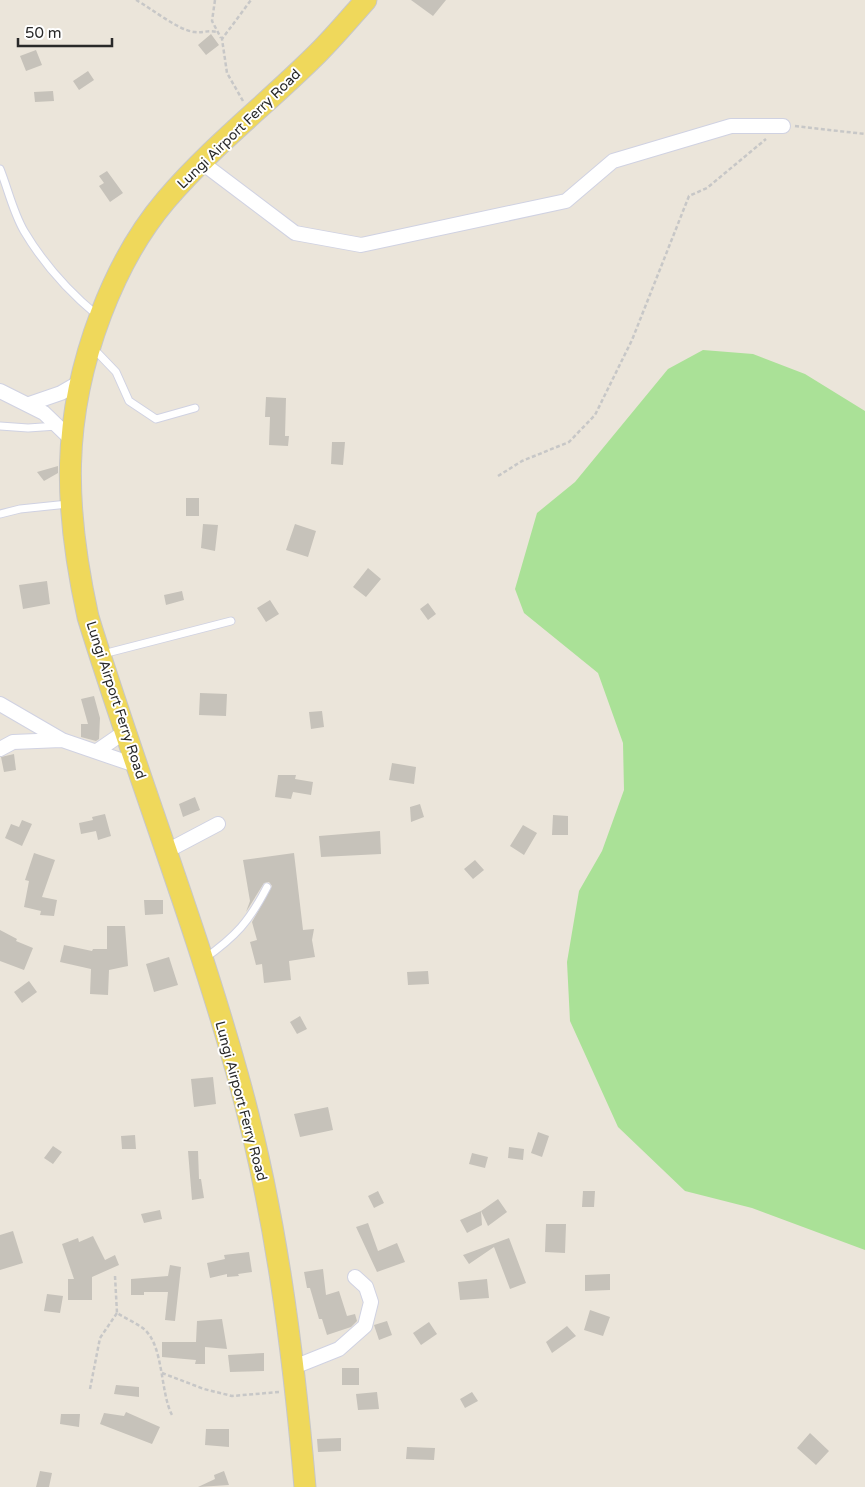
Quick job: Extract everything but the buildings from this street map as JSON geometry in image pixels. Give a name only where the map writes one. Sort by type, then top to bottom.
[{"type":"main road","name":"Lungi Airport Ferry Road","points":[[305,1487],[297,1389],[281,1275],[267,1204],[237,1074],[202,960],[100,655],[78,572],[64,432],[80,382],[89,344],[116,275],[139,236],[166,200],[201,162],[318,53],[366,0]]},
{"type":"street","points":[[201,162],[295,233],[361,245],[566,201],[613,161],[731,126],[783,126]]},
{"type":"street","points":[[29,404],[61,393],[80,382]]},
{"type":"street","points":[[0,392],[29,404],[44,413],[64,432]]},
{"type":"street","points":[[0,704],[62,740],[138,766]]},
{"type":"street","points":[[97,751],[126,731]]},
{"type":"street","points":[[0,749],[13,742],[62,740]]},
{"type":"street","points":[[165,852],[218,824]]},
{"type":"street","points":[[294,1367],[339,1349],[365,1326],[371,1302],[366,1287],[355,1277]]},
{"type":"lane","points":[[0,169],[23,229],[46,263],[77,298],[100,318]]},
{"type":"lane","points":[[89,344],[116,372],[129,402],[156,419],[195,408]]},
{"type":"lane","points":[[0,426],[64,432]]},
{"type":"lane","points":[[0,514],[20,509],[71,504]]},
{"type":"lane","points":[[100,655],[231,621]]},
{"type":"lane","points":[[202,960],[228,942],[251,917],[267,887]]},
{"type":"path","points":[[136,0],[179,26],[194,32],[206,30],[218,32]]},
{"type":"path","points":[[215,0],[212,21],[222,39],[227,73],[250,116]]},
{"type":"path","points":[[222,39],[251,0]]},
{"type":"path","points":[[498,476],[522,461],[569,442],[596,415],[632,340],[689,196],[707,188],[783,126],[809,126],[865,134]]},
{"type":"path","points":[[90,1389],[100,1338],[117,1313],[114,1276]]},
{"type":"path","points":[[117,1313],[145,1330],[157,1353],[162,1373],[165,1402],[172,1415]]},
{"type":"path","points":[[162,1373],[204,1389],[232,1396],[297,1389]]},
{"type":"green space","points":[[703,350],[753,354],[805,374],[865,411],[865,1250],[752,1208],[685,1191],[618,1127],[570,1021],[567,962],[579,891],[602,851],[624,790],[623,743],[598,673],[524,613],[515,589],[537,513],[575,482],[668,369]]}]
